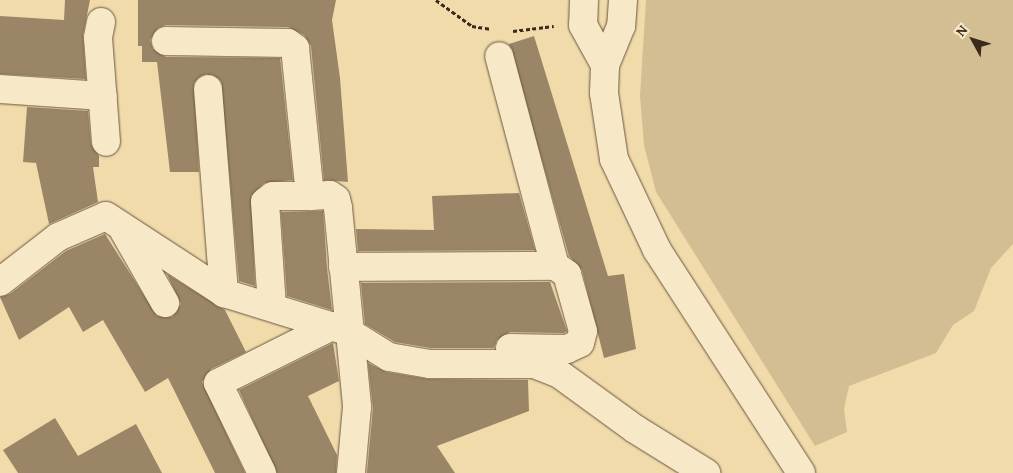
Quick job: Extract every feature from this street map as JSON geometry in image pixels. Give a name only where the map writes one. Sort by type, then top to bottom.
[{"type":"street","points":[[623,0],[621,26],[605,65],[604,93],[612,152],[632,203],[657,250],[801,473]]},
{"type":"street","points":[[583,13],[605,65]]},
{"type":"street","points":[[101,22],[106,142]]},
{"type":"street","points":[[501,39],[555,266]]},
{"type":"street","points":[[166,41],[293,44],[310,196]]},
{"type":"street","points":[[0,89],[103,96]]},
{"type":"street","points":[[208,89],[224,293]]},
{"type":"street","points":[[272,307],[266,202],[273,196],[330,195],[336,199],[343,268],[339,329],[357,407],[352,473]]},
{"type":"street","points":[[0,282],[58,237],[106,216],[224,293],[339,329],[389,357],[430,364],[534,364],[558,373],[627,424],[706,473]]},
{"type":"street","points":[[122,227],[165,303]]},
{"type":"street","points":[[343,268],[555,266],[567,274],[583,331],[580,343],[568,349],[371,346]]},
{"type":"street","points":[[262,473],[218,383],[339,329]]},
{"type":"path","points":[[436,0],[472,26],[501,39],[583,13]]},
{"type":"shaded area","points":[[646,0],[1013,0],[1013,244],[991,268],[974,311],[953,325],[936,353],[849,386],[844,409],[847,432],[815,446],[656,192],[644,145],[640,96]]},
{"type":"building","points":[[65,0],[90,0],[83,35],[86,79],[0,74],[0,16],[64,20]]},
{"type":"building","points":[[138,0],[336,0],[332,20],[340,78],[348,182],[324,180],[311,46],[304,35],[288,27],[166,25],[158,28],[150,40],[153,49],[166,57],[280,58],[293,180],[264,183],[251,196],[255,286],[239,281],[221,81],[206,74],[194,83],[199,172],[170,172],[157,62],[142,62],[142,46],[138,46]]},
{"type":"building","points":[[534,36],[608,276],[624,274],[636,349],[604,358],[582,270],[569,256],[509,44]]},
{"type":"building","points":[[27,107],[88,111],[91,144],[99,156],[99,167],[93,167],[98,202],[49,224],[36,163],[23,162]]},
{"type":"building","points":[[519,193],[535,250],[358,251],[356,229],[434,230],[432,196]]},
{"type":"building","points":[[323,211],[332,310],[287,296],[281,212]]},
{"type":"building","points":[[105,234],[157,316],[172,317],[181,304],[167,274],[225,310],[246,352],[211,369],[202,382],[245,473],[215,473],[168,378],[145,392],[103,320],[83,332],[69,307],[19,340],[0,297],[10,294],[66,251]]},
{"type":"building","points":[[550,282],[567,331],[564,333],[510,332],[497,340],[494,348],[431,348],[395,342],[365,324],[361,283]]},
{"type":"building","points":[[333,343],[339,381],[308,396],[337,455],[336,473],[277,473],[239,390]]},
{"type":"building","points":[[368,363],[386,372],[428,379],[528,380],[529,411],[437,446],[455,473],[367,473],[373,408]]},
{"type":"building","points":[[55,418],[78,456],[136,424],[162,473],[18,473],[3,450]]}]
